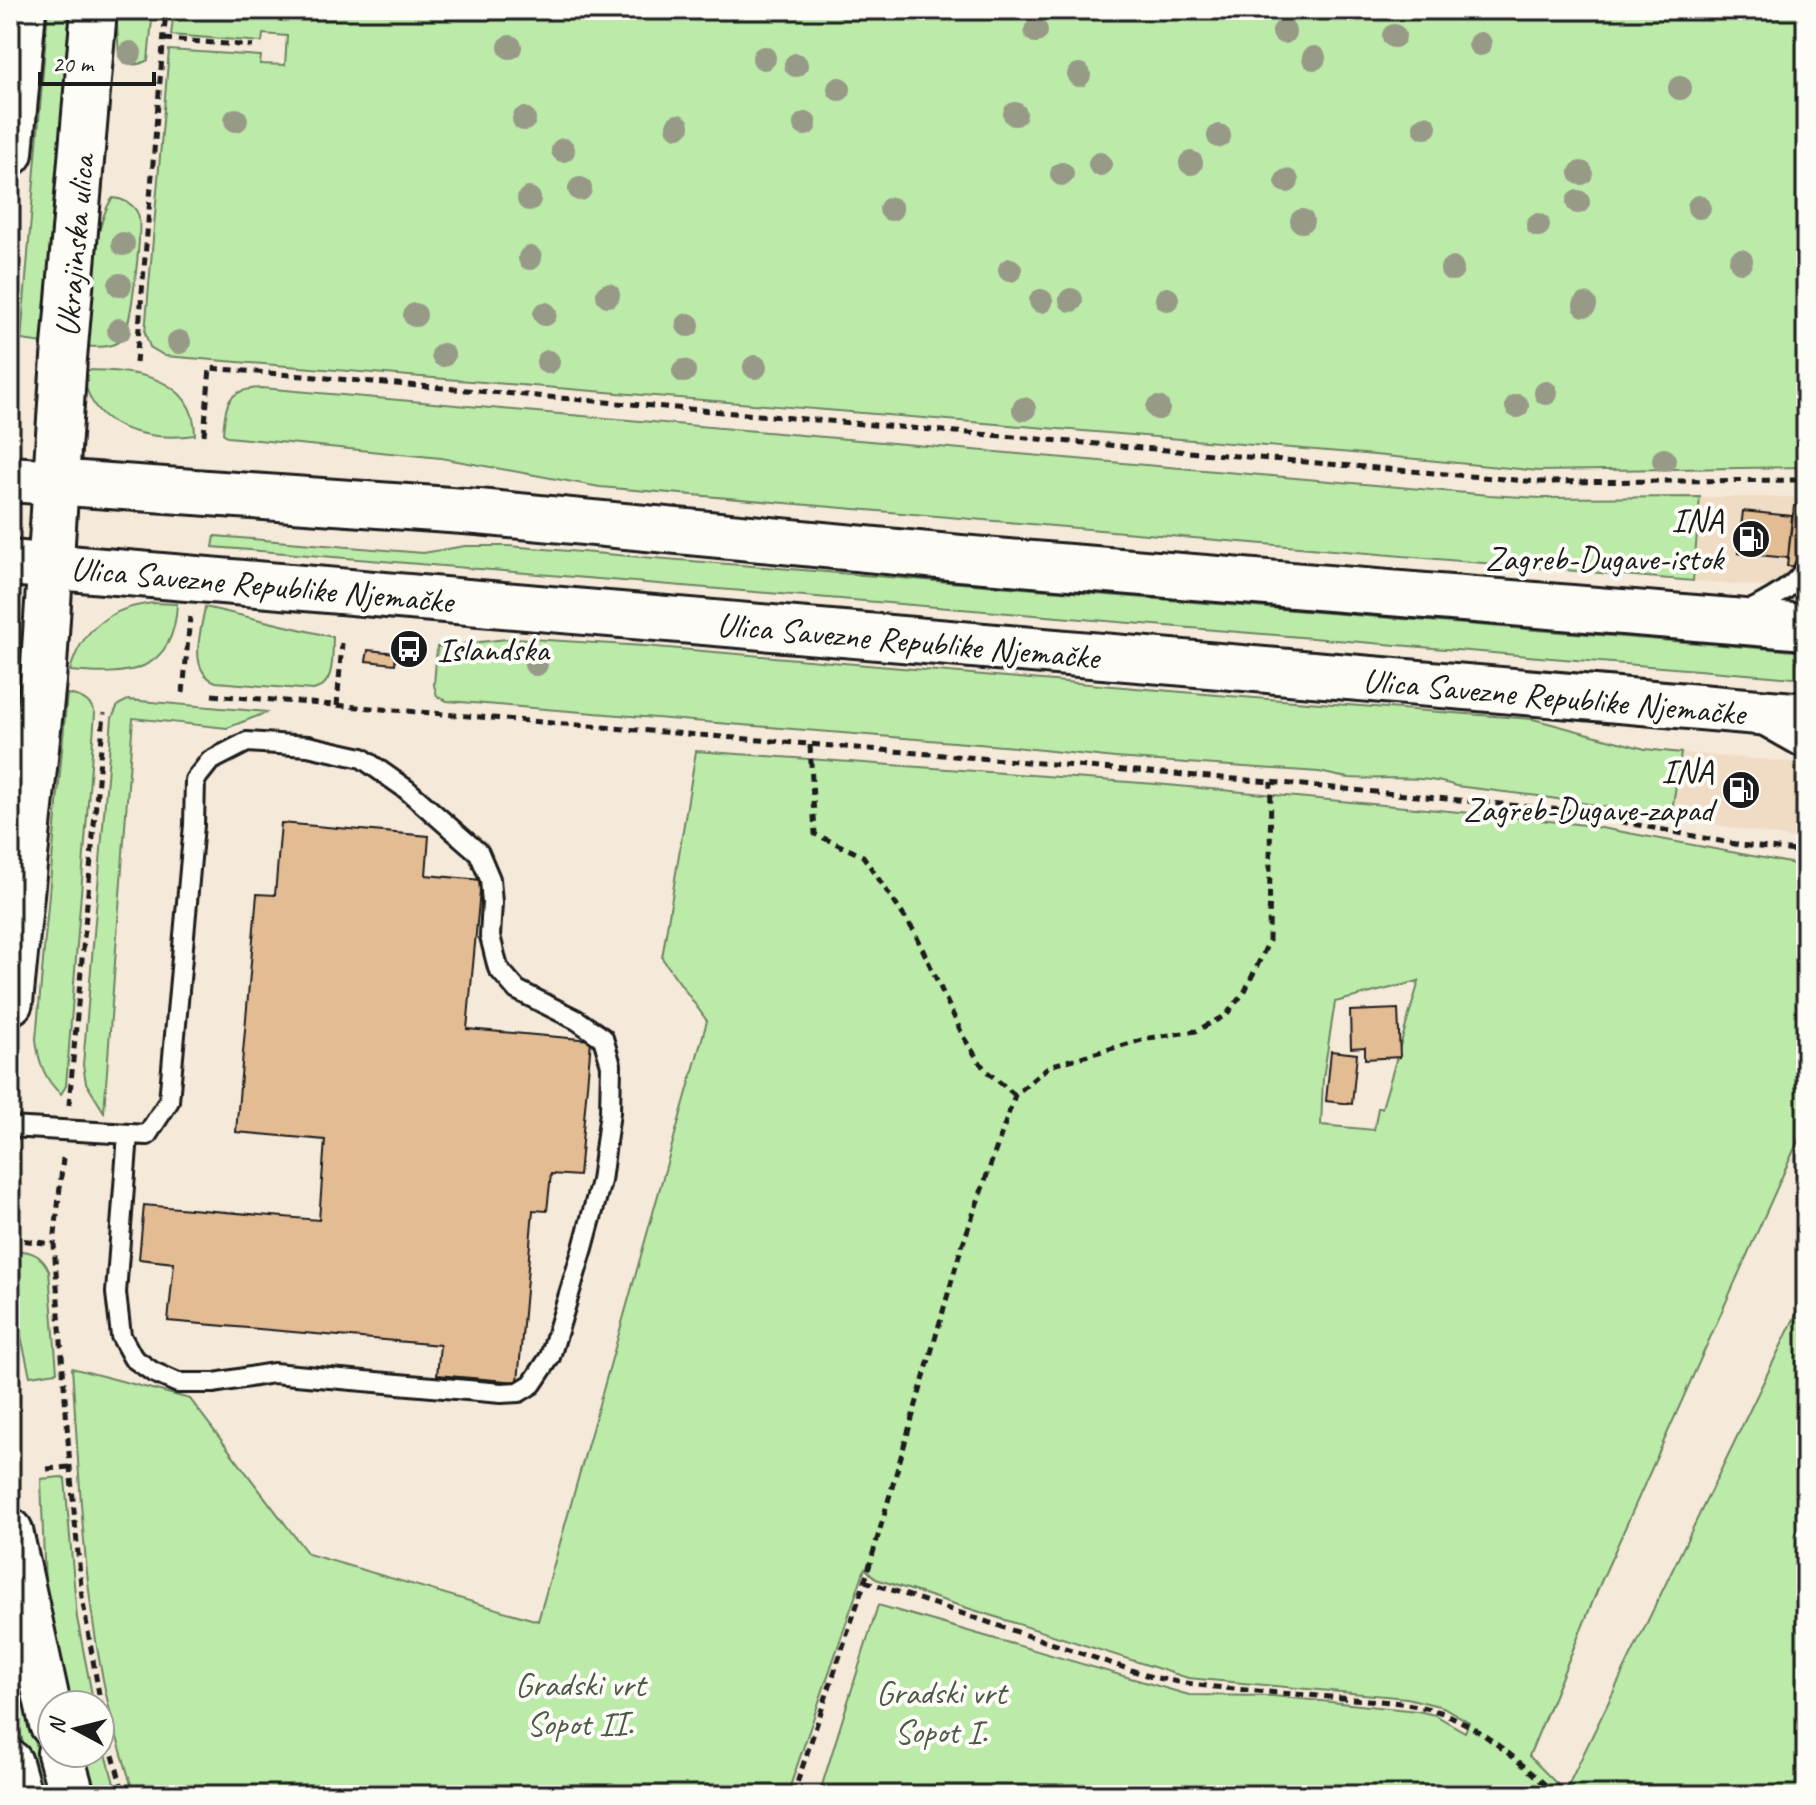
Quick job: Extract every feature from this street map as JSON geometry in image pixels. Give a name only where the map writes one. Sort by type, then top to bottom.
[{"type":"main road","points":[[10,153],[23,10]]},
{"type":"main road","name":"Ukrajinska ulica","points":[[10,1002],[42,689],[31,564],[57,483],[64,358],[94,10]]},
{"type":"main road","points":[[10,479],[478,512],[960,558],[1806,627]]},
{"type":"main road","name":"Ulica Savezne Republike Njemačke","points":[[31,564],[1806,716]]},
{"type":"main road","points":[[10,1531],[44,1689]]},
{"type":"main road","points":[[10,1763],[19,1795]]},
{"type":"main road","points":[[65,1769],[72,1795]]},
{"type":"lane","points":[[1732,621],[1771,599],[1802,575],[1806,565]]},
{"type":"lane","points":[[1739,712],[1806,750]]},
{"type":"lane","points":[[10,1127],[147,1135],[169,1101],[194,825],[195,780],[210,761],[247,742],[308,746],[362,758],[406,789],[479,853],[490,879],[490,936],[498,968],[517,990],[577,1020],[603,1038],[611,1065],[610,1112],[601,1181],[583,1248],[550,1357],[532,1384],[519,1392],[273,1373],[214,1383],[178,1383],[153,1372],[133,1358],[121,1336],[116,1293],[128,1134]]},
{"type":"path","points":[[136,363],[166,10]]},
{"type":"path","points":[[164,39],[253,46]]},
{"type":"path","points":[[204,435],[210,368],[1539,482],[1806,480]]},
{"type":"path","points":[[1805,506],[1806,497]]},
{"type":"path","points":[[183,693],[190,612]]},
{"type":"path","points":[[337,706],[342,643]]},
{"type":"path","points":[[212,695],[1271,782],[1562,810],[1740,845],[1806,852]]},
{"type":"path","points":[[70,1096],[104,713]]},
{"type":"path","points":[[810,745],[815,834],[863,856],[914,931],[964,1038],[985,1070],[1015,1095]]},
{"type":"path","points":[[793,1795],[865,1581],[961,1249],[1015,1095],[1049,1066],[1149,1038],[1196,1031],[1226,1015],[1245,991],[1269,941],[1271,782]]},
{"type":"path","points":[[64,1152],[54,1244],[82,1597],[104,1723],[124,1795]]},
{"type":"path","points":[[10,1239],[54,1244]]},
{"type":"path","points":[[47,1469],[70,1467]]},
{"type":"path","points":[[865,1581],[1152,1677],[1189,1685],[1404,1703],[1440,1712],[1472,1729],[1517,1760],[1557,1795]]},
{"type":"shaded area","name":"INA Zagreb-Dugave-istok","points":[[1700,497],[1806,497],[1806,590],[1693,581]]},
{"type":"shaded area","name":"INA Zagreb-Dugave-zapad","points":[[1681,753],[1806,763],[1806,841],[1671,817]]},
{"type":"green space","points":[[48,10],[70,10],[44,343],[21,340]]},
{"type":"green space","points":[[116,10],[153,10],[148,60],[133,64],[119,56]]},
{"type":"green space","points":[[174,10],[1806,10],[1806,467],[1539,471],[165,356],[150,347],[145,333],[169,50],[261,56],[260,64],[285,65],[287,36],[263,34],[262,42],[171,35]]},
{"type":"green space","points":[[113,198],[128,203],[138,214],[138,257],[133,298],[126,331],[119,342],[82,346],[96,245]]},
{"type":"green space","points":[[82,370],[138,374],[172,388],[184,399],[192,415],[195,435],[155,436],[115,423],[92,402]]},
{"type":"green space","points":[[262,388],[1489,495],[1540,498],[1700,497],[1693,581],[600,487],[441,458],[228,437],[223,433],[230,399],[242,391]]},
{"type":"green space","points":[[215,536],[423,553],[465,546],[508,546],[1806,652],[1806,679],[213,547]]},
{"type":"green space","points":[[154,603],[177,604],[174,627],[167,645],[157,658],[128,671],[70,671],[82,643],[100,623],[124,609]]},
{"type":"green space","points":[[205,607],[333,637],[331,669],[326,682],[313,690],[216,682],[207,677],[201,669],[198,649]]},
{"type":"green space","points":[[515,638],[1533,719],[1645,749],[1681,753],[1671,817],[1430,780],[1350,778],[1319,772],[1115,758],[1015,747],[447,701],[437,696],[434,685],[437,647]]},
{"type":"green space","points":[[67,694],[84,699],[95,713],[66,1086],[61,1094],[43,1069],[36,1039]]},
{"type":"green space","points":[[128,700],[268,712],[227,728],[133,718],[104,1112],[86,1083],[83,1065],[112,718],[118,705]]},
{"type":"green space","points":[[696,751],[1156,784],[1503,816],[1585,825],[1806,866],[1806,1123],[1600,1584],[1529,1756],[1565,1792],[1806,1294],[1806,1795],[819,1795],[878,1605],[1189,1695],[1273,1696],[1417,1711],[1435,1715],[1465,1732],[1469,1722],[1443,1707],[1407,1698],[1188,1678],[876,1579],[865,1568],[787,1795],[134,1795],[116,1732],[116,1689],[105,1689],[93,1624],[72,1368],[190,1399],[308,1554],[538,1621],[707,1021],[662,958]],"holes":[[[1419,981],[1382,1108],[1378,1108],[1374,1130],[1321,1125],[1323,1078],[1335,1002]]]},
{"type":"green space","points":[[10,1251],[34,1254],[49,1271],[57,1372],[30,1376],[10,1288]]},
{"type":"green space","points":[[41,1479],[65,1479],[77,1618],[91,1689],[63,1689],[46,1613]]},
{"type":"green space","points":[[10,1644],[36,1745],[36,1769],[42,1769],[49,1795],[37,1795],[10,1695]]},
{"type":"green space","points":[[83,1769],[110,1769],[117,1795],[90,1795]]},
{"type":"building","points":[[1794,506],[1806,507],[1806,567],[1787,566]]},
{"type":"building","points":[[1743,511],[1792,516],[1788,558],[1738,553]]},
{"type":"building","points":[[368,650],[396,653],[395,664],[366,661]]},
{"type":"building","points":[[281,823],[429,836],[426,875],[481,880],[467,1029],[591,1040],[579,1176],[551,1174],[547,1211],[533,1210],[518,1382],[437,1375],[440,1345],[168,1321],[174,1263],[139,1259],[144,1205],[319,1220],[325,1140],[236,1132],[257,894],[275,895]]},
{"type":"building","points":[[1398,1009],[1400,1057],[1365,1059],[1365,1047],[1351,1048],[1350,1011]]},
{"type":"building","points":[[1331,1051],[1357,1054],[1352,1104],[1326,1101]]},
{"type":"place","name":"INA Zagreb-Dugave-istok","points":[[1751,539]]},
{"type":"place","name":"Islandska","points":[[409,649]]},
{"type":"place","name":"INA Zagreb-Dugave-zapad","points":[[1741,790]]},
{"type":"park label","name":"Gradski vrt Sopot II.","points":[[580,1704]]},
{"type":"park label","name":"Gradski vrt Sopot I.","points":[[941,1712]]}]
